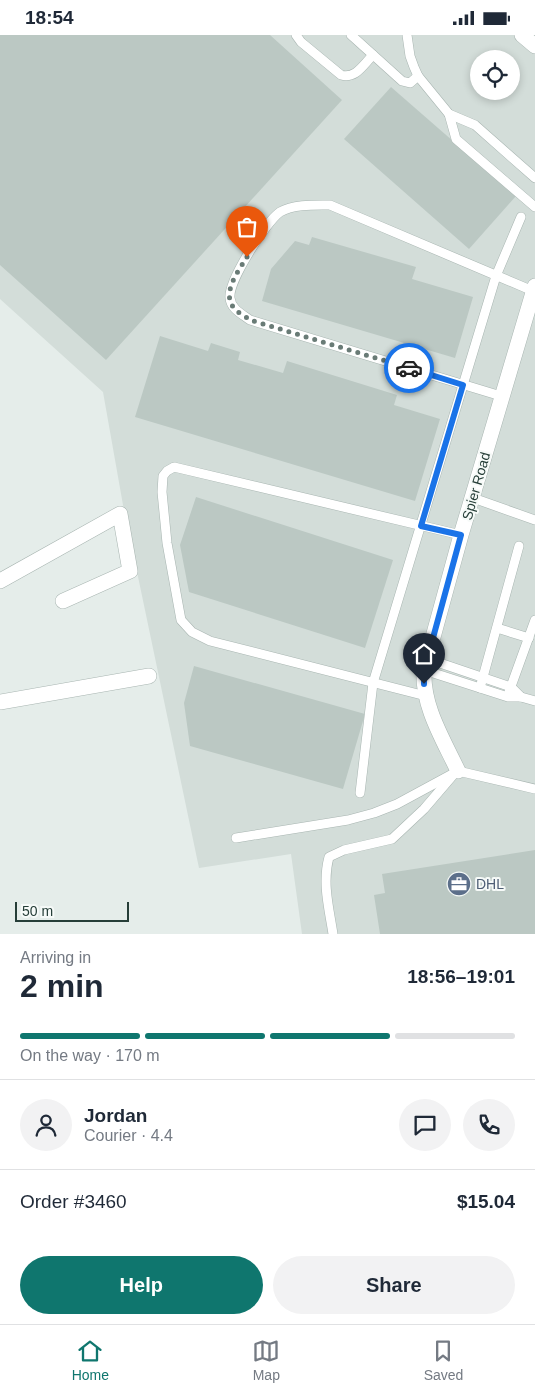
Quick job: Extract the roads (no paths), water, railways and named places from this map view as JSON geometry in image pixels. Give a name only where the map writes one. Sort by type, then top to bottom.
[{"type":"street","points":[[522,35],[535,46]]},
{"type":"street","name":"Spier Road","points":[[458,771],[432,717],[424,684],[426,665],[461,535],[534,289]]},
{"type":"street","points":[[0,581],[120,514],[130,571],[63,601]]},
{"type":"street","points":[[0,702],[149,676]]},
{"type":"lane","points":[[296,35],[301,42],[341,75],[349,77],[354,75],[373,55]]},
{"type":"lane","points":[[351,35],[404,83],[410,83],[418,76]]},
{"type":"lane","points":[[407,35],[410,56],[418,76],[449,114],[456,139],[535,207]]},
{"type":"lane","points":[[449,114],[475,125],[535,178]]},
{"type":"lane","points":[[501,396],[250,320],[234,308],[230,299],[231,284],[263,230],[281,212],[306,204],[330,205],[496,276],[534,289]]},
{"type":"lane","points":[[360,793],[373,683],[496,276],[521,217]]},
{"type":"lane","points":[[426,697],[210,641],[192,632],[181,620],[169,553],[162,492],[163,476],[174,467],[461,535]]},
{"type":"lane","points":[[473,498],[535,520]]},
{"type":"lane","points":[[480,688],[519,546]]},
{"type":"lane","points":[[508,697],[535,620]]},
{"type":"lane","points":[[498,628],[529,638]]},
{"type":"lane","points":[[426,665],[483,678],[511,687],[521,697]]},
{"type":"lane","points":[[426,665],[480,688],[508,697],[521,697],[535,701]]},
{"type":"lane","points":[[333,934],[326,889],[326,870],[329,857],[344,850],[392,839],[424,809],[458,771]]},
{"type":"lane","points":[[236,838],[374,813],[397,804],[458,771],[535,789]]},
{"type":"place","name":"DHL","points":[[459,884]]}]
